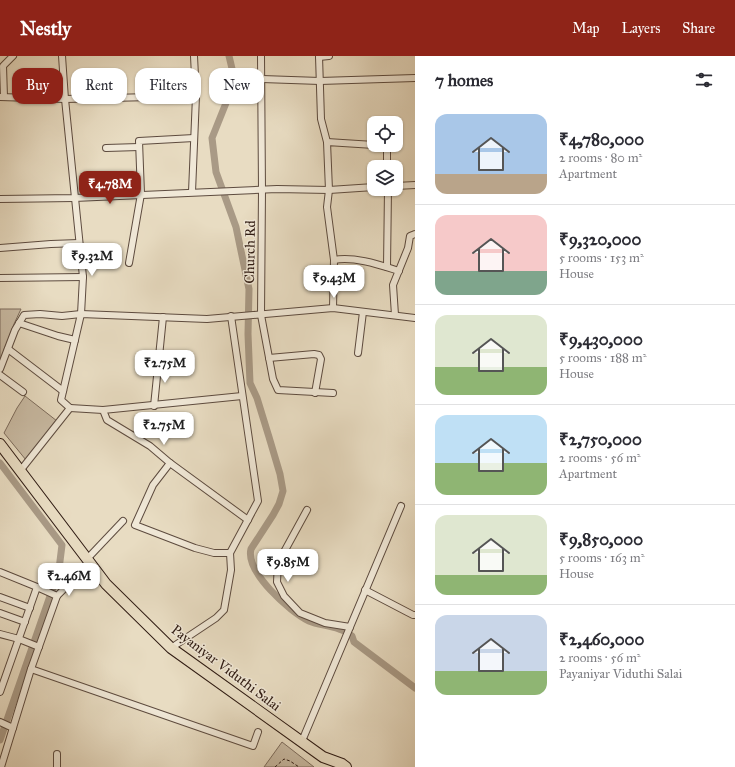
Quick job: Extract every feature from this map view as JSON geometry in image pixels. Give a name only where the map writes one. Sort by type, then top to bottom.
[{"type":"main road","name":"Payaniyar Viduthi Salai","points":[[0,444],[106,584],[171,648],[323,757],[346,767]]},
{"type":"main road","name":"Payaniyar Viduthi Salai","points":[[323,757],[329,767]]},
{"type":"street","points":[[13,56],[3,66],[2,97],[65,99],[135,97]]},
{"type":"street","points":[[62,56],[82,277],[81,314],[61,400],[70,408],[103,410],[242,396]]},
{"type":"street","points":[[194,56],[195,68]]},
{"type":"street","name":"Church Rd","points":[[261,56],[262,68]]},
{"type":"street","points":[[329,56],[319,56],[321,119],[327,142],[329,190],[327,207],[334,260],[333,308]]},
{"type":"street","points":[[264,79],[320,80],[415,78]]},
{"type":"street","points":[[192,192],[196,104]]},
{"type":"street","name":"Church Rd","points":[[262,104],[261,315],[273,379],[278,390],[333,394]]},
{"type":"street","points":[[129,263],[140,194],[139,141],[194,138]]},
{"type":"street","points":[[327,142],[367,145]]},
{"type":"street","points":[[106,148],[139,146]]},
{"type":"street","points":[[403,186],[415,185]]},
{"type":"street","points":[[0,199],[74,198],[262,190],[329,190],[367,187]]},
{"type":"street","points":[[387,267],[388,196]]},
{"type":"street","points":[[395,315],[393,285],[408,248],[410,236],[415,234]]},
{"type":"street","points":[[0,248],[79,243]]},
{"type":"street","points":[[334,260],[343,258],[399,271]]},
{"type":"street","points":[[0,278],[82,277]]},
{"type":"street","points":[[0,370],[15,330],[24,315],[40,314],[62,316],[81,314],[207,319],[333,308],[415,318]]},
{"type":"street","points":[[358,353],[364,312]]},
{"type":"street","points":[[171,648],[216,618],[224,610],[231,570],[230,553],[258,501],[246,410],[242,396],[231,316]]},
{"type":"street","points":[[154,406],[163,317]]},
{"type":"street","points":[[19,323],[75,340]]},
{"type":"street","points":[[8,349],[63,391]]},
{"type":"street","points":[[269,358],[314,354],[319,355],[321,359],[315,392]]},
{"type":"street","points":[[0,375],[23,392]]},
{"type":"street","points":[[20,471],[70,408]]},
{"type":"street","points":[[103,410],[107,420],[150,446],[170,463],[248,520]]},
{"type":"street","points":[[170,463],[153,485],[135,526],[214,553],[230,553]]},
{"type":"street","points":[[302,741],[400,506]]},
{"type":"street","points":[[307,510],[278,563],[277,582],[284,596],[300,613],[325,623],[350,628]]},
{"type":"street","points":[[87,559],[123,521]]},
{"type":"street","points":[[0,572],[55,595]]},
{"type":"street","points":[[1,767],[10,726],[55,595],[81,572]]},
{"type":"street","points":[[0,692],[2,681],[21,640],[30,608],[40,588]]},
{"type":"street","points":[[365,590],[415,615]]},
{"type":"street","points":[[0,597],[30,608]]},
{"type":"street","points":[[0,614],[25,622]]},
{"type":"street","points":[[0,634],[37,646]]},
{"type":"street","points":[[30,669],[252,746],[258,732]]},
{"type":"street","points":[[0,722],[10,726]]},
{"type":"street","points":[[57,754],[57,767]]},
{"type":"path","points":[[275,767],[284,759],[299,767]]},
{"type":"shaded area","points":[[0,309],[21,309],[0,361]]},
{"type":"shaded area","points":[[25,396],[57,421],[26,460],[4,433]]},
{"type":"shaded area","points":[[282,742],[314,767],[264,767]]},
{"type":"waterway","points":[[229,56],[234,77],[228,98],[212,138],[216,172],[236,227],[249,289],[248,334],[250,383],[257,398],[269,437],[280,474],[283,491],[279,504],[273,515],[251,549],[251,558],[255,569],[262,580],[291,609],[309,621],[342,630],[349,634],[352,636],[354,642],[415,688]]},
{"type":"waterway","points":[[0,463],[62,545],[59,569],[56,579],[0,740]]}]
